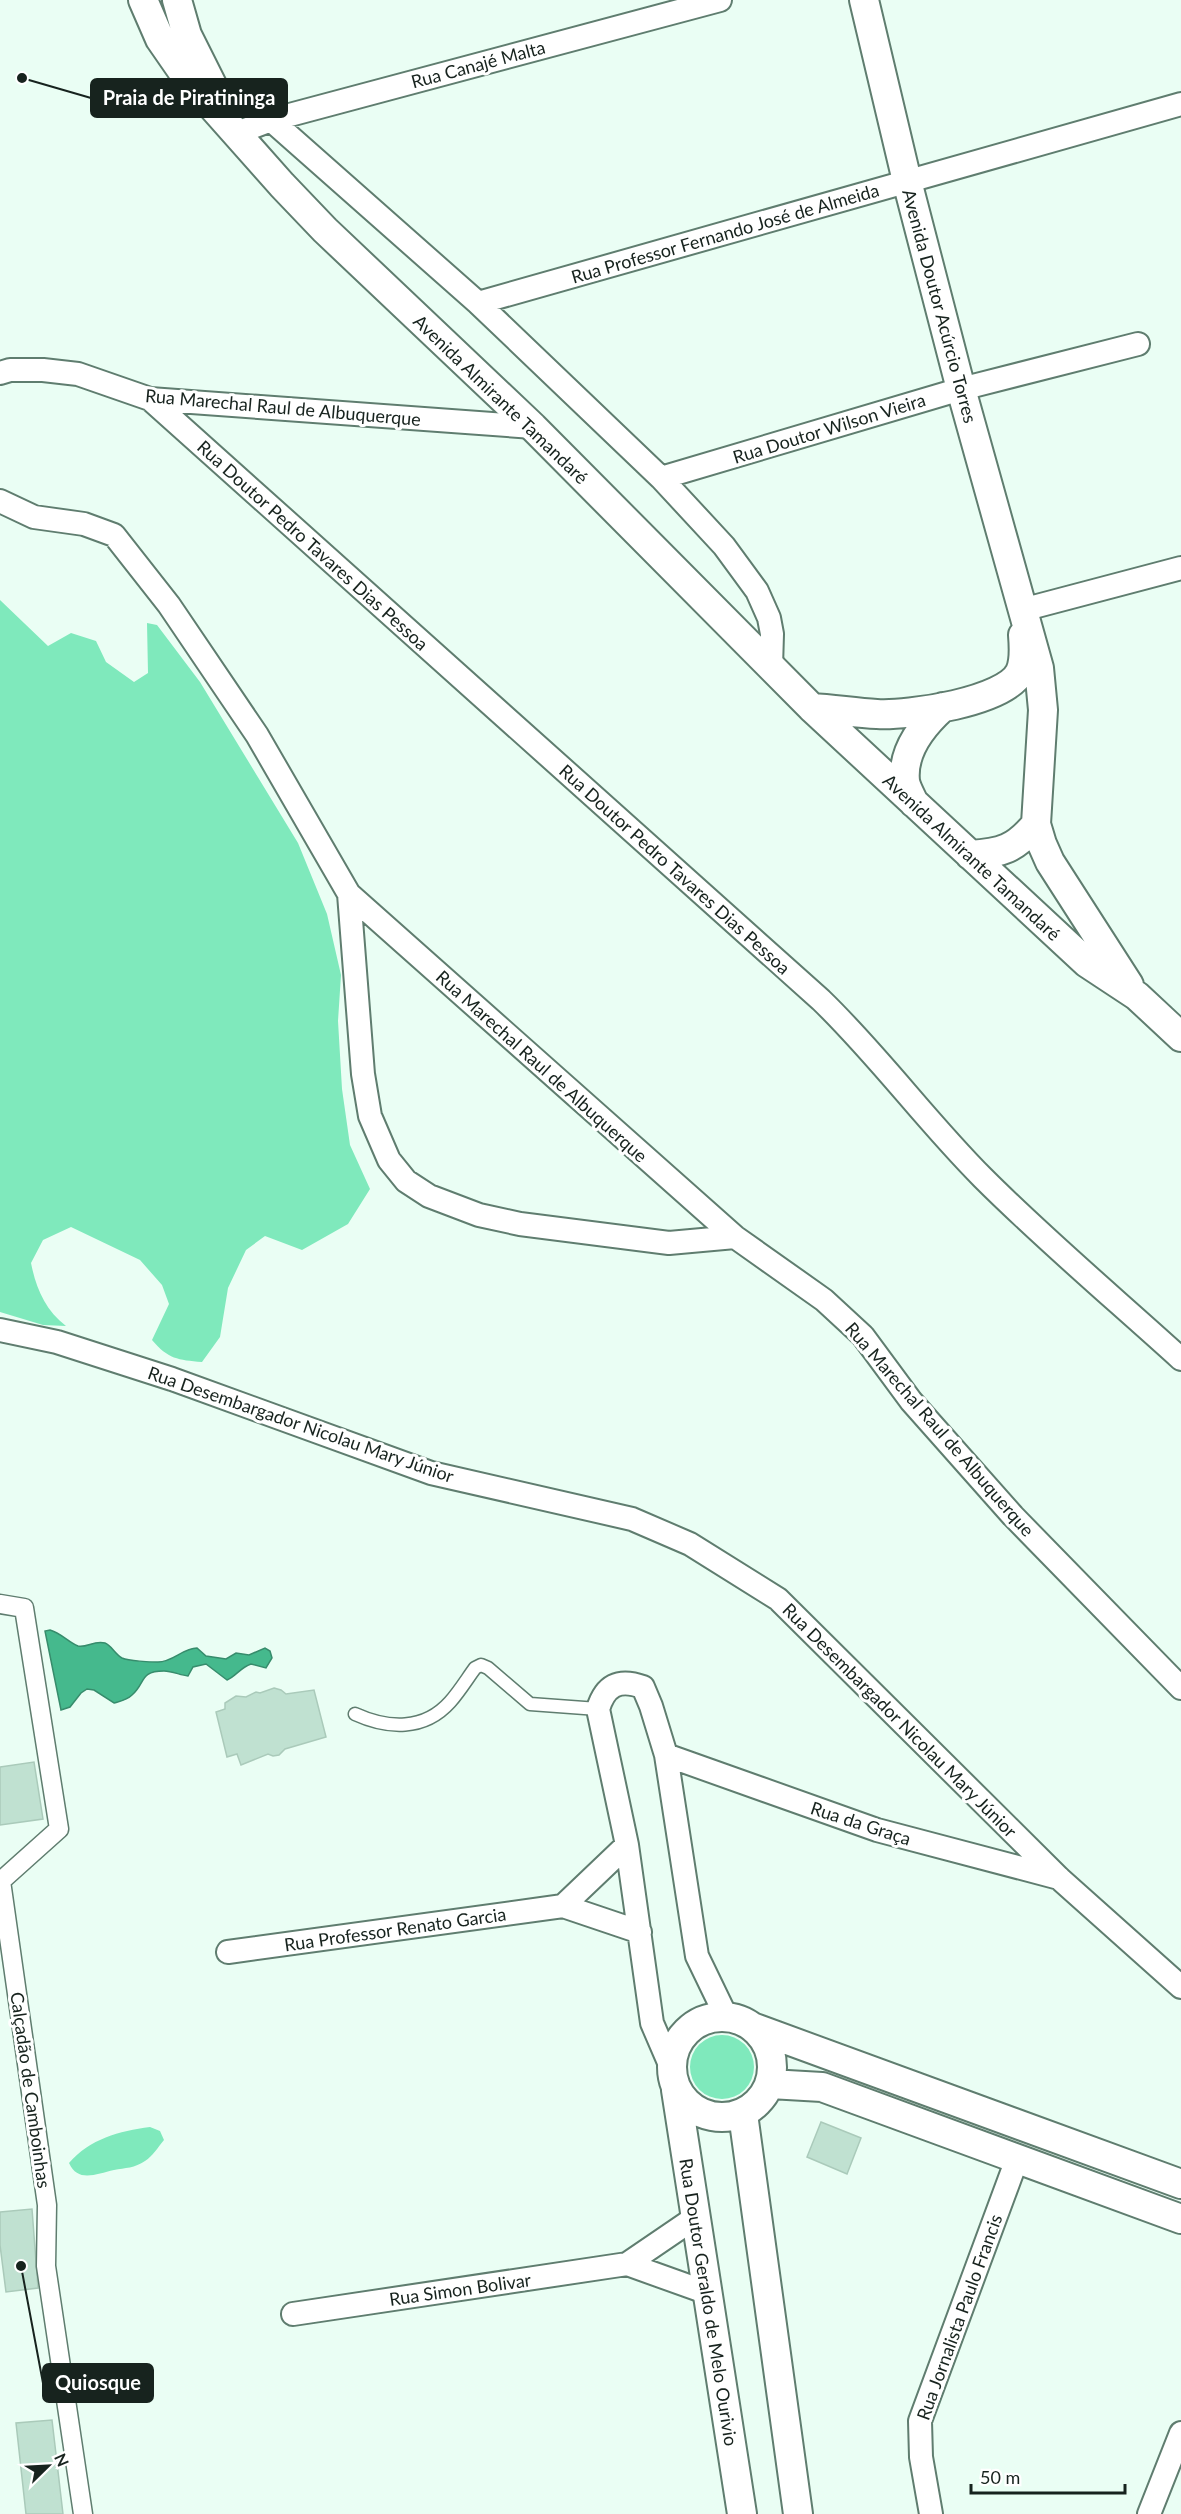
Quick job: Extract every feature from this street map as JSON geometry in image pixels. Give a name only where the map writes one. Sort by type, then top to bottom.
[{"type":"street","name":"Avenida Almirante Tamandaré","points":[[143,0],[170,57],[282,185],[325,230],[533,427],[812,708],[1087,963],[1137,996],[1181,1037]]},
{"type":"street","name":"Avenida Almirante Tamandaré","points":[[177,0],[192,45],[236,131]]},
{"type":"street","name":"Rua Canajé Malta","points":[[236,131],[720,0]]},
{"type":"street","name":"Avenida Doutor Acúrcio Torres","points":[[864,0],[907,181],[961,389],[1039,668],[1043,710],[1036,824],[1050,862],[1137,996]]},
{"type":"street","name":"Rua Professor Fernando José de Almeida","points":[[478,303],[1181,104]]},
{"type":"street","points":[[271,120],[478,303],[661,478],[724,546],[758,591],[769,618],[772,634],[771,667]]},
{"type":"street","name":"Rua Doutor Wilson Vieira","points":[[661,478],[961,389],[1138,344]]},
{"type":"street","name":"Rua Marechal Raul de Albuquerque","points":[[0,373],[10,370],[43,370],[78,374],[150,399],[533,427]]},
{"type":"street","name":"Rua Doutor Pedro Tavares Dias Pessoa","points":[[150,399],[822,1000],[859,1037],[921,1112],[984,1179],[1181,1359]]},
{"type":"street","name":"Rua Marechal Raul de Albuquerque","points":[[0,501],[34,517],[84,524],[114,535],[169,605],[257,735],[349,894],[735,1238],[824,1300],[863,1336],[911,1401],[1013,1516],[1181,1688]]},
{"type":"street","points":[[1022,610],[1181,568]]},
{"type":"street","name":"Avenida Doutor Acúrcio Torres","points":[[812,708],[877,714],[944,707],[1005,687],[1020,671],[1024,651],[1022,610]]},
{"type":"street","points":[[985,695],[1020,704],[1034,721],[1041,746]]},
{"type":"street","points":[[914,803],[905,783],[909,754],[925,724],[944,707]]},
{"type":"street","points":[[970,855],[993,854],[1009,849],[1024,838],[1036,824]]},
{"type":"street","name":"Rua Marechal Raul de Albuquerque","points":[[349,894],[363,1074],[370,1116],[389,1160],[406,1180],[429,1196],[478,1215],[520,1224],[669,1243],[735,1238]]},
{"type":"street","name":"Rua Desembargador Nicolau Mary Júnior","points":[[0,1330],[57,1342],[172,1379],[431,1473],[632,1519],[690,1544],[778,1599],[1060,1879],[1181,1987]]},
{"type":"street","name":"Calçadão de Camboinhas","points":[[0,1604],[24,1608],[58,1829],[1,1881],[47,2205],[46,2265],[83,2514]]},
{"type":"street","points":[[598,1709],[603,1693],[616,1684],[631,1683],[642,1687],[651,1706],[666,1755],[697,1956],[739,2021],[763,2038],[770,2053],[772,2068],[770,2084],[763,2096],[742,2114],[727,2118],[712,2117],[698,2112],[685,2102],[674,2078],[676,2044],[685,2031],[697,2022],[712,2017],[739,2021],[1181,2184]]},
{"type":"street","name":"Rua Doutor Geraldo de Melo Ourivio","points":[[598,1709],[627,1845],[652,2023],[674,2078],[742,2514]]},
{"type":"street","name":"Rua da Graça","points":[[666,1755],[877,1830],[1060,1879]]},
{"type":"street","points":[[563,1906],[627,1845]]},
{"type":"street","name":"Rua Professor Renato Garcia","points":[[228,1952],[563,1906],[640,1932]]},
{"type":"street","points":[[770,2084],[822,2087],[1181,2219]]},
{"type":"street","points":[[742,2114],[798,2514]]},
{"type":"street","name":"Rua Jornalista Paulo Francis","points":[[931,2514],[921,2457],[920,2421],[1017,2159]]},
{"type":"street","name":"Rua Simon Bolivar","points":[[293,2314],[627,2264],[696,2217]]},
{"type":"street","name":"Rua Simon Bolivar","points":[[627,2264],[708,2293]]},
{"type":"street","points":[[1149,2514],[1181,2433]]},
{"type":"lane","points":[[355,1714],[372,1722],[400,1726],[422,1721],[440,1711],[450,1702],[475,1668],[481,1665],[488,1668],[530,1704],[598,1709]]},
{"type":"shaded area","points":[[0,600],[48,646],[71,633],[96,641],[106,662],[134,682],[148,673],[147,623],[157,625],[200,682],[298,843],[327,914],[341,975],[338,1021],[342,1089],[350,1145],[370,1189],[348,1224],[302,1250],[265,1236],[246,1250],[228,1288],[220,1337],[202,1362],[169,1355],[152,1340],[169,1304],[162,1285],[140,1260],[71,1227],[43,1240],[31,1263],[42,1298],[52,1313],[66,1326],[43,1325],[0,1312]]},
{"type":"shaded area","points":[[50,1630],[78,1646],[97,1642],[105,1643],[122,1658],[134,1661],[163,1661],[197,1648],[206,1656],[226,1659],[236,1653],[249,1655],[265,1648],[270,1651],[272,1658],[266,1668],[251,1664],[227,1680],[206,1664],[193,1667],[188,1676],[167,1671],[150,1673],[136,1691],[124,1700],[114,1703],[94,1690],[87,1689],[70,1707],[61,1710],[45,1631]]},
{"type":"shaded area","points":[[716,2035],[728,2035],[745,2044],[752,2055],[754,2067],[752,2079],[745,2090],[728,2099],[716,2099],[704,2094],[695,2085],[690,2073],[690,2061],[695,2049],[704,2040]]},
{"type":"shaded area","points":[[150,2127],[160,2131],[164,2140],[150,2157],[137,2165],[88,2176],[77,2173],[69,2163],[96,2142],[127,2131]]},
{"type":"building","points":[[274,1688],[286,1694],[314,1690],[326,1737],[285,1749],[279,1755],[268,1754],[241,1765],[237,1754],[227,1757],[216,1712],[225,1709],[225,1703],[236,1696],[246,1697]]},
{"type":"building","points":[[34,1762],[43,1819],[0,1825],[0,1767]]},
{"type":"building","points":[[821,2122],[861,2138],[847,2174],[807,2157]]},
{"type":"building","points":[[32,2209],[38,2288],[6,2292],[0,2245],[0,2212]]},
{"type":"building","points":[[52,2420],[63,2514],[26,2514],[16,2423]]},
{"type":"place","name":"Praia de Piratininga","points":[[22,78]]},
{"type":"place","name":"Quiosque","points":[[21,2266]]}]
